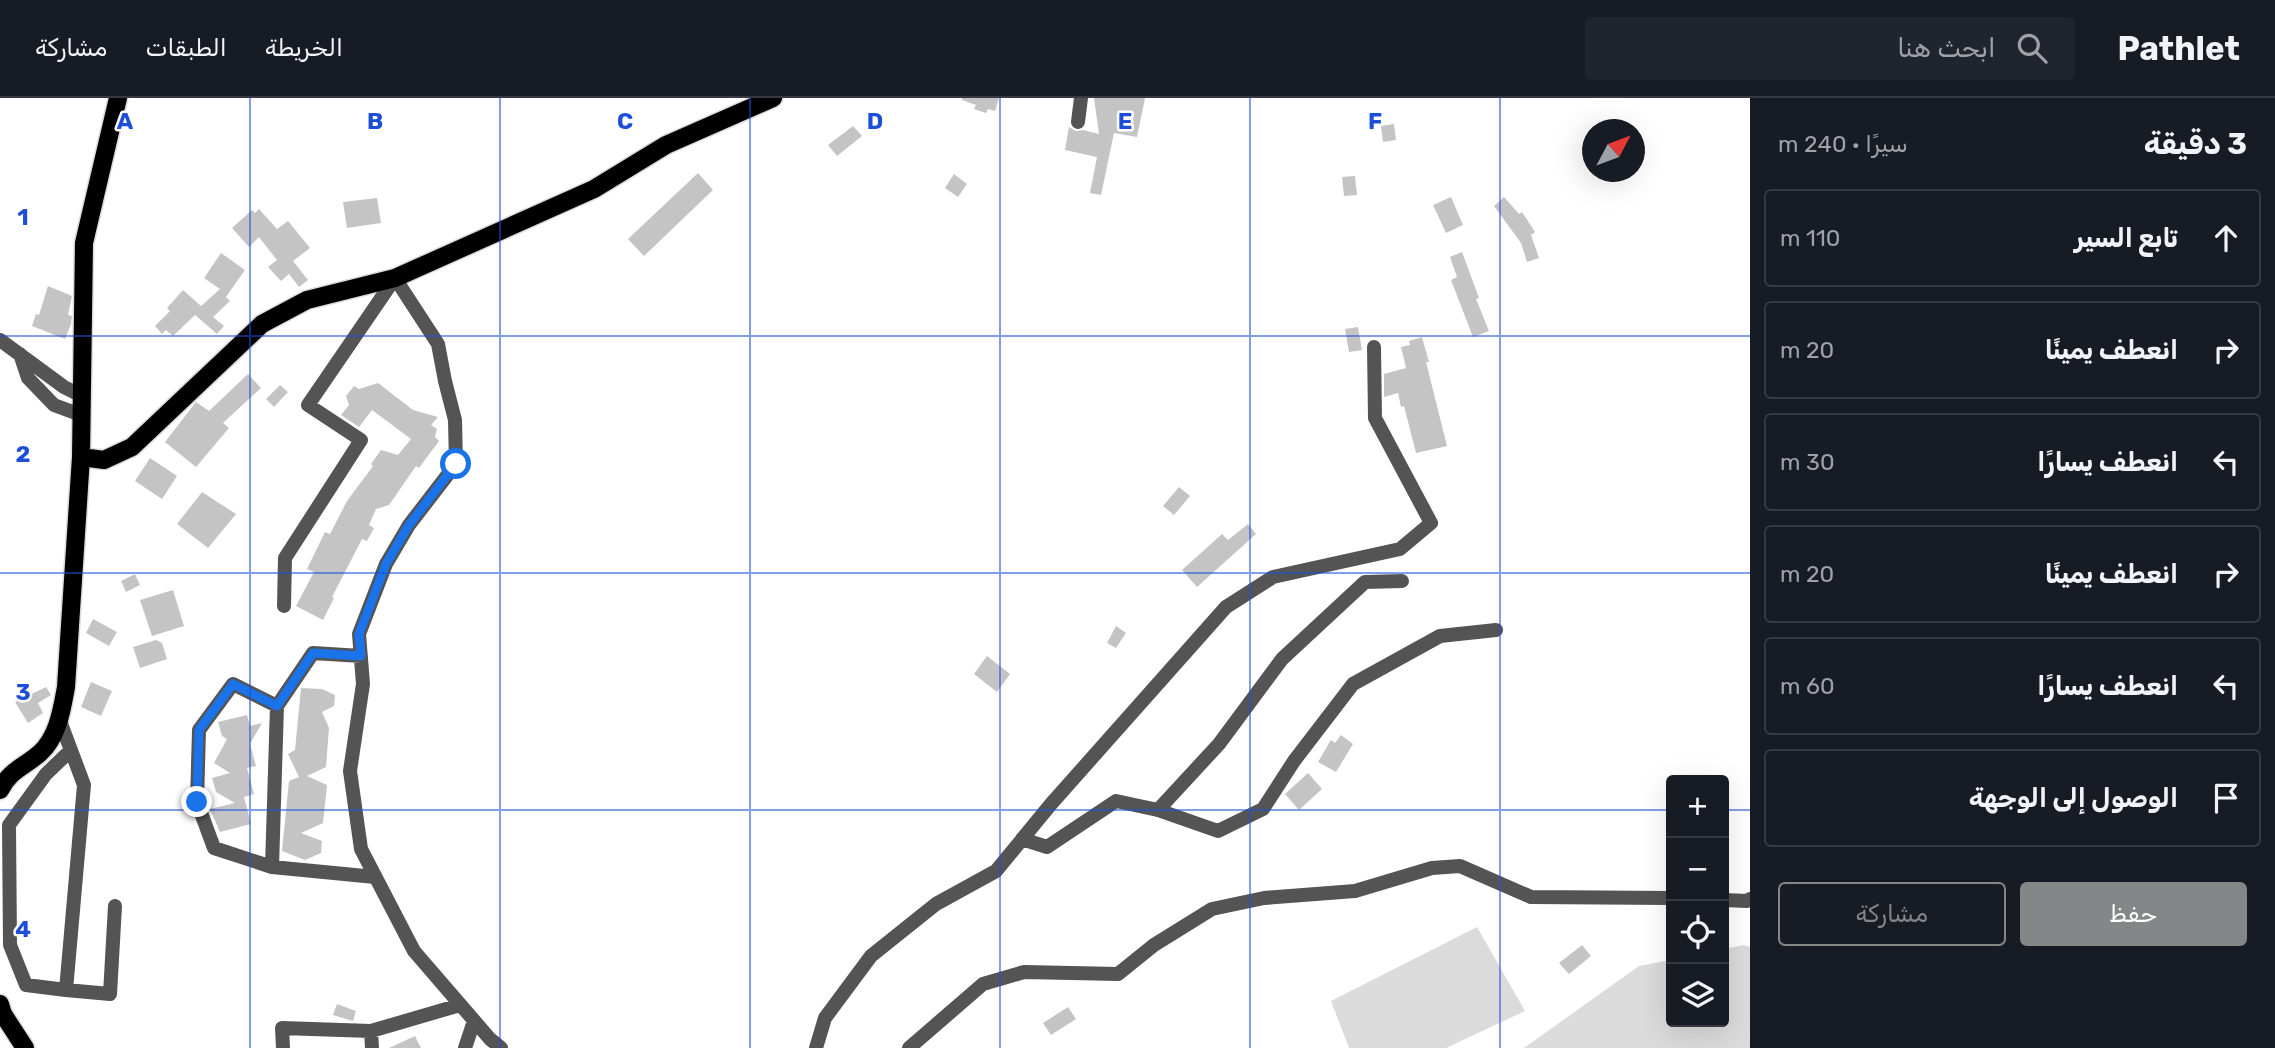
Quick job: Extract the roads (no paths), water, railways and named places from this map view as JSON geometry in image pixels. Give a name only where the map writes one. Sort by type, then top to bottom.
[{"type":"main road","points":[[0,790],[8,776],[43,751],[60,720],[66,687],[81,457],[84,243],[118,98]]},
{"type":"main road","points":[[81,457],[104,460],[132,447],[262,324],[307,300],[395,278],[594,189],[666,145],[773,98]]},
{"type":"main road","points":[[0,1004],[3,1014],[25,1048]]},
{"type":"street","points":[[1078,122],[1081,98]]},
{"type":"street","points":[[284,606],[285,558],[361,440],[308,405],[395,278],[438,344],[444,381],[455,420],[456,464],[409,525],[386,564],[359,634],[363,684],[350,771],[361,849],[414,951],[490,1039],[501,1048]]},
{"type":"street","points":[[0,340],[82,406]]},
{"type":"street","points":[[816,1048],[825,1017],[871,956],[936,904],[996,871],[1059,794],[1226,607],[1273,577],[1400,549],[1431,523],[1375,418],[1374,348]]},
{"type":"street","points":[[20,354],[28,378],[54,405],[82,406]]},
{"type":"street","points":[[1158,810],[1219,744],[1282,659],[1365,582],[1402,581]]},
{"type":"street","points":[[1021,839],[1047,847],[1116,802],[1158,810],[1218,831],[1263,809],[1294,761],[1353,684],[1440,636],[1496,630]]},
{"type":"street","points":[[272,867],[277,706],[313,653],[361,656]]},
{"type":"street","points":[[277,706],[233,684],[199,730],[197,802],[214,848],[272,867],[375,877]]},
{"type":"street","points":[[60,720],[83,785],[66,990]]},
{"type":"street","points":[[71,750],[46,774],[9,825],[10,945],[26,985],[110,994],[115,906]]},
{"type":"street","points":[[909,1048],[983,984],[1024,972],[1118,974],[1154,944],[1212,909],[1264,898],[1355,891],[1432,868],[1460,866],[1531,897],[1666,898]]},
{"type":"street","points":[[1729,900],[1750,899]]},
{"type":"street","points":[[283,1048],[282,1028],[371,1031],[460,1005]]},
{"type":"street","points":[[465,1048],[474,1021]]},
{"type":"street","points":[[371,1031],[372,1048]]}]
